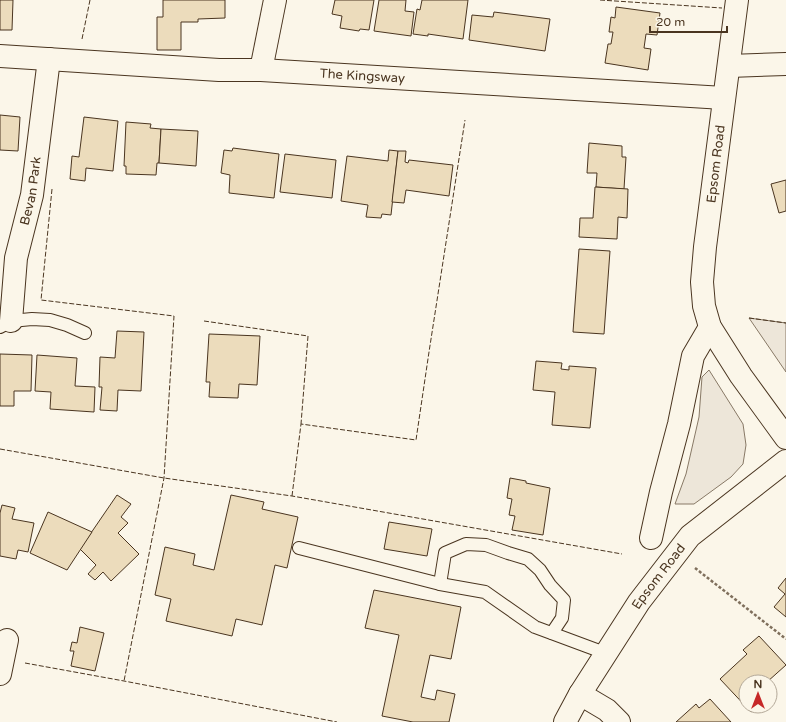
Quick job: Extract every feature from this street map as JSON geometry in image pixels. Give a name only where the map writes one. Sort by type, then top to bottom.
[{"type":"main road","points":[[261,70],[275,0]]},
{"type":"main road","name":"Epsom Road","points":[[737,0],[705,247],[702,282],[704,306],[710,328],[741,376],[786,438]]},
{"type":"main road","name":"The Kingsway","points":[[0,56],[219,70],[261,70],[724,98]]},
{"type":"main road","name":"Bevan Park","points":[[6,324],[16,258],[32,195],[49,59]]},
{"type":"main road","points":[[729,66],[786,64]]},
{"type":"main road","points":[[651,538],[661,492],[679,424],[693,356],[710,328]]},
{"type":"main road","name":"Epsom Road","points":[[565,722],[580,694],[639,602],[690,536],[786,461]]},
{"type":"main road","points":[[0,674],[7,640]]},
{"type":"main road","points":[[580,694],[606,710],[619,722]]},
{"type":"lane","points":[[6,324],[32,319],[50,320],[67,325],[85,333]]},
{"type":"lane","points":[[440,584],[445,554],[466,544],[486,545],[528,559],[540,570],[550,585],[564,600],[562,618],[552,633]]},
{"type":"lane","points":[[299,548],[440,584],[485,592],[535,627],[606,653]]},
{"type":"path","points":[[676,554],[786,640]]},
{"type":"shaded area","points":[[749,318],[786,323],[786,372]]},
{"type":"shaded area","points":[[709,370],[743,424],[746,445],[743,464],[731,477],[694,504],[675,504],[686,474],[699,417],[702,377]]},
{"type":"building","points":[[0,0],[13,0],[12,30],[0,30]]},
{"type":"building","points":[[163,0],[225,0],[225,18],[198,19],[198,22],[181,22],[181,50],[157,50],[157,17],[163,17]]},
{"type":"building","points":[[335,0],[374,0],[369,30],[360,29],[359,31],[340,28],[342,16],[332,14]]},
{"type":"building","points":[[379,0],[406,0],[405,11],[414,12],[411,36],[374,31]]},
{"type":"building","points":[[422,0],[468,0],[463,39],[428,34],[428,36],[413,34],[417,9],[420,10]]},
{"type":"building","points":[[616,7],[660,13],[657,35],[646,34],[644,48],[651,49],[648,70],[605,63],[608,44],[611,44],[613,32],[609,32],[611,17],[615,18]]},
{"type":"building","points":[[494,12],[550,19],[545,51],[469,40],[472,15],[493,17]]},
{"type":"building","points":[[0,115],[20,117],[18,151],[0,150]]},
{"type":"building","points":[[84,117],[118,121],[113,171],[86,168],[85,181],[70,179],[72,156],[79,157]]},
{"type":"building","points":[[126,122],[151,124],[150,128],[161,129],[159,163],[157,163],[156,175],[126,174],[126,166],[124,166]]},
{"type":"building","points":[[161,129],[198,131],[196,166],[159,163]]},
{"type":"building","points":[[589,143],[622,146],[622,157],[626,157],[624,189],[596,187],[597,173],[587,173]]},
{"type":"building","points":[[233,148],[279,154],[274,198],[229,193],[230,175],[221,173],[224,150],[232,151]]},
{"type":"building","points":[[389,150],[398,151],[391,215],[382,214],[381,218],[366,217],[368,205],[341,201],[347,156],[388,161]]},
{"type":"building","points":[[398,151],[406,151],[405,162],[408,163],[409,160],[453,165],[449,196],[406,190],[404,203],[392,202]]},
{"type":"building","points":[[285,154],[336,160],[332,198],[280,192]]},
{"type":"building","points":[[786,180],[786,211],[779,213],[771,184]]},
{"type":"building","points":[[595,187],[628,189],[627,218],[618,217],[617,239],[579,237],[580,218],[593,218]]},
{"type":"building","points":[[579,249],[610,251],[604,334],[573,332]]},
{"type":"building","points":[[117,331],[144,332],[141,391],[118,390],[117,411],[100,410],[102,387],[99,387],[100,357],[115,358]]},
{"type":"building","points":[[209,334],[260,336],[257,385],[239,384],[238,398],[209,397],[210,382],[206,382]]},
{"type":"building","points":[[0,354],[32,355],[31,391],[14,391],[14,406],[0,406]]},
{"type":"building","points":[[37,355],[77,358],[75,386],[95,387],[94,412],[50,409],[51,392],[35,391]]},
{"type":"building","points":[[536,361],[562,363],[561,369],[569,370],[569,366],[596,368],[590,428],[552,425],[555,392],[533,390]]},
{"type":"building","points":[[510,478],[550,488],[543,535],[512,530],[515,516],[509,515],[512,499],[507,498]]},
{"type":"building","points":[[117,495],[131,504],[121,517],[128,523],[118,533],[139,554],[111,581],[103,572],[95,580],[88,574],[96,565],[80,549]]},
{"type":"building","points":[[231,495],[264,502],[262,509],[298,517],[287,568],[275,565],[262,625],[236,619],[232,636],[166,621],[171,599],[155,595],[165,547],[195,554],[193,565],[214,570]]},
{"type":"building","points":[[2,505],[15,508],[12,519],[34,523],[28,552],[18,550],[16,559],[0,556],[0,513]]},
{"type":"building","points":[[48,512],[92,532],[67,570],[30,553]]},
{"type":"building","points":[[389,522],[432,529],[427,556],[384,549]]},
{"type":"building","points":[[786,578],[786,617],[774,607],[785,594],[778,588]]},
{"type":"building","points":[[374,590],[461,607],[451,659],[430,655],[421,697],[435,700],[437,690],[455,694],[449,722],[413,722],[382,716],[399,635],[365,628]]},
{"type":"building","points":[[80,627],[104,633],[95,671],[71,666],[74,651],[70,651],[72,642],[77,643]]},
{"type":"building","points":[[759,636],[786,665],[776,674],[738,674],[738,698],[720,679],[747,654],[743,650]]},
{"type":"building","points":[[710,699],[731,722],[676,722],[696,704],[699,708]]},
{"type":"fence","points":[[82,39],[90,0]]},
{"type":"fence","points":[[600,0],[722,8]]},
{"type":"fence","points":[[292,496],[301,424],[416,440],[465,120]]},
{"type":"fence","points":[[52,189],[41,300],[174,316],[164,478],[124,681]]},
{"type":"fence","points":[[749,318],[786,323]]},
{"type":"fence","points":[[204,321],[308,336],[301,424]]},
{"type":"fence","points":[[0,449],[164,478],[292,496],[622,554]]},
{"type":"fence","points":[[25,663],[337,722]]}]
